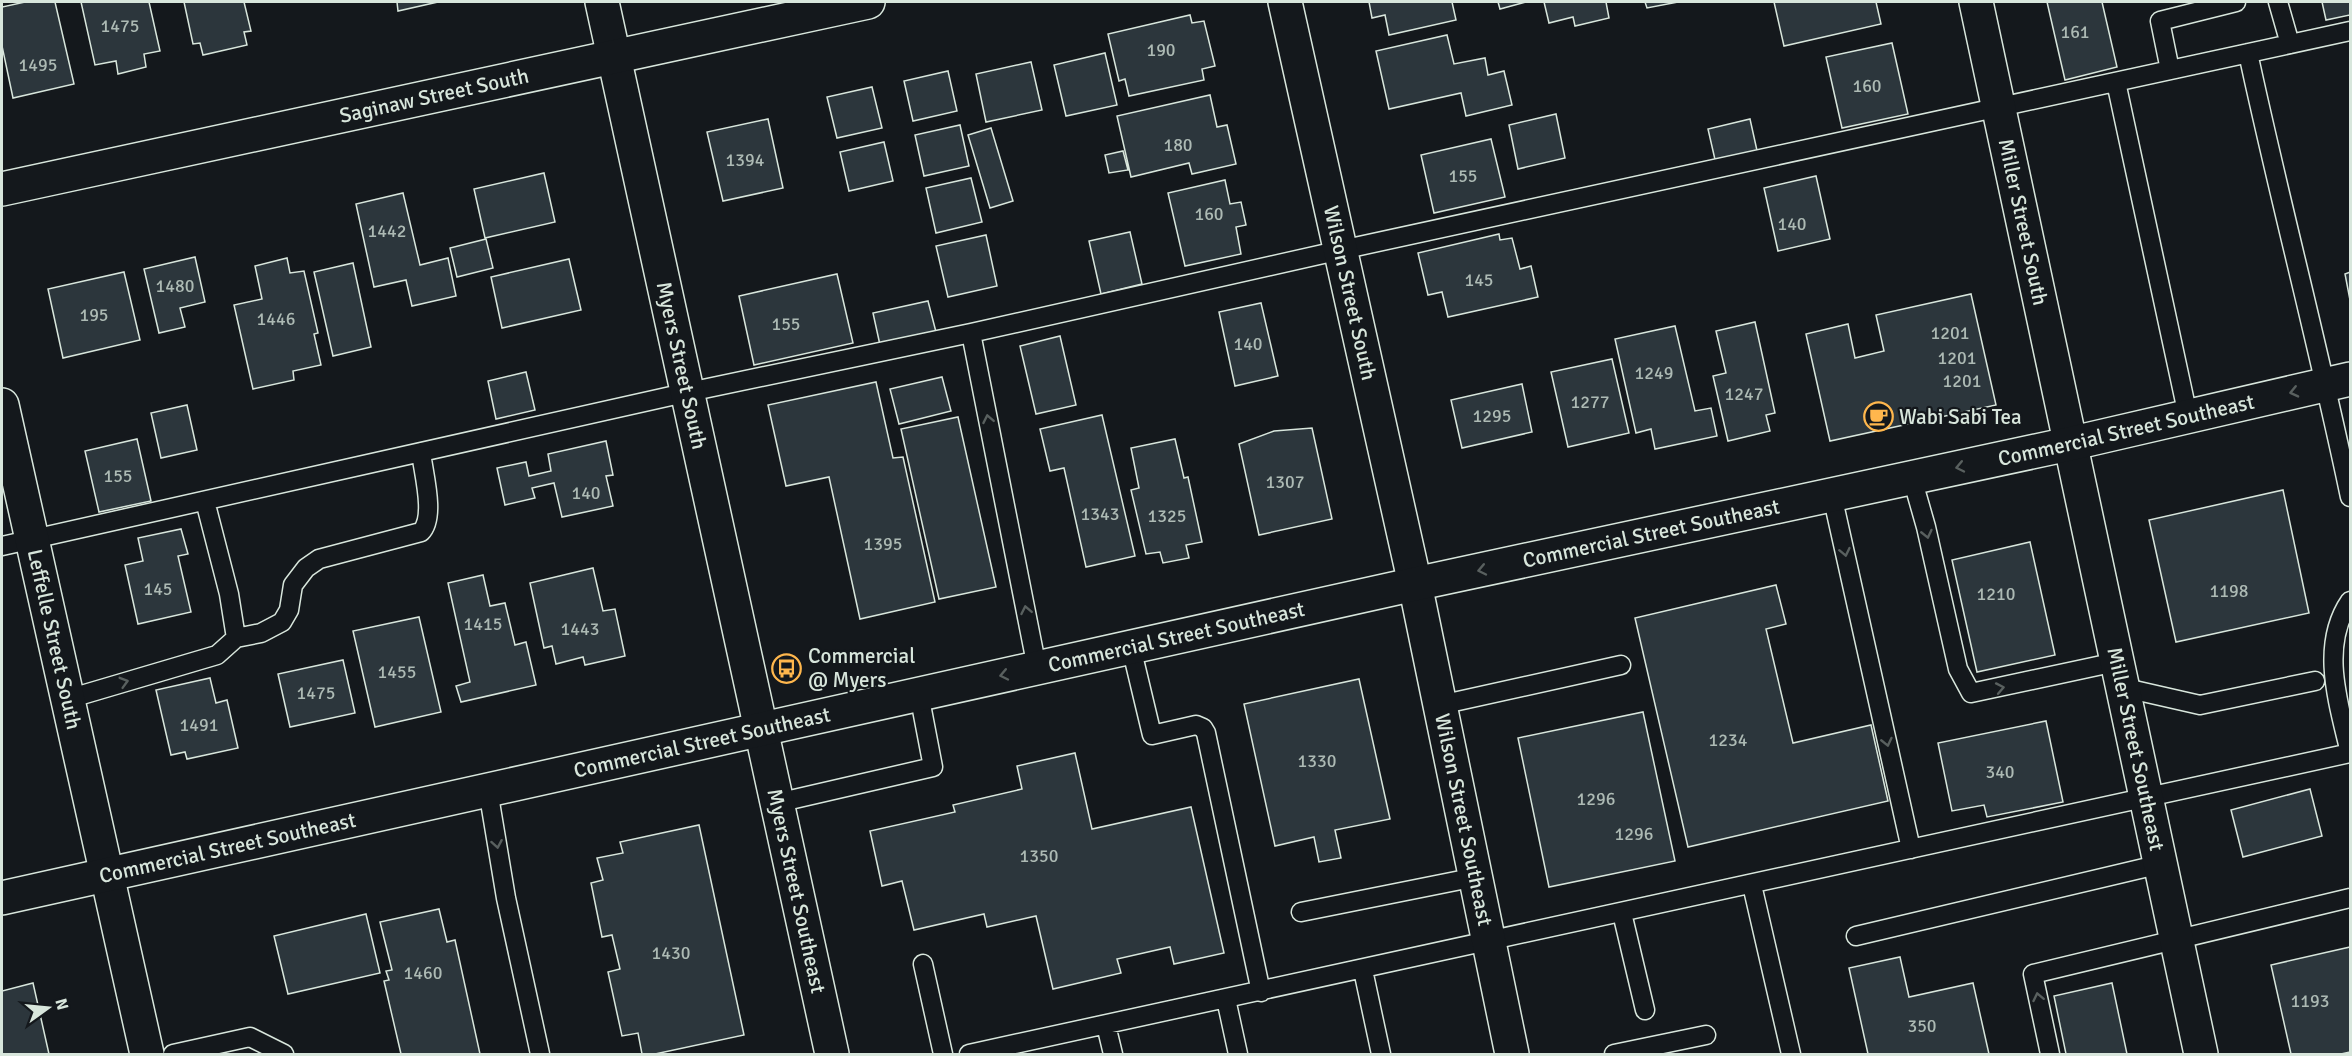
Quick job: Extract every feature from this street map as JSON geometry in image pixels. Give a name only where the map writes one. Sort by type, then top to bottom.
[{"type":"street","name":"Myers Street South","points":[[602,2],[689,392],[760,729]]},
{"type":"street","name":"Saginaw Street South","points":[[2,189],[868,2]]},
{"type":"street","name":"Wilson Street South","points":[[1285,2],[1415,584]]},
{"type":"street","name":"Miller Street South","points":[[1976,2],[2069,444]]},
{"type":"street","name":"Commercial Street Southeast","points":[[2,898],[1415,584],[2069,444],[2338,381]]},
{"type":"street","name":"Leffelle Street South","points":[[2,405],[16,542],[68,699],[147,1054]]},
{"type":"street","name":"Miller Street Southeast","points":[[2069,444],[2201,1054]]},
{"type":"street","name":"Wilson Street Southeast","points":[[1415,584],[1512,1054]]},
{"type":"street","name":"Myers Street Southeast","points":[[760,729],[831,1054]]},
{"type":"lane","points":[[2170,70],[2160,21],[2236,2]]},
{"type":"lane","points":[[2278,2],[2290,44]]},
{"type":"lane","points":[[16,542],[689,392],[970,333],[2350,31]]},
{"type":"lane","points":[[2248,53],[2274,172],[2338,381],[2350,497]]},
{"type":"lane","points":[[2116,82],[2188,416]]},
{"type":"lane","points":[[970,333],[1037,668]]},
{"type":"lane","points":[[68,699],[217,655],[236,638],[261,633],[282,622],[289,610],[293,585],[306,568],[320,559],[421,532],[426,527],[429,510],[421,452]]},
{"type":"lane","points":[[1912,478],[1926,527],[1958,669],[1971,693],[2119,675],[2200,705],[2315,681]]},
{"type":"lane","points":[[1832,495],[1911,849]]},
{"type":"lane","points":[[205,501],[229,594],[236,638]]},
{"type":"lane","points":[[969,1054],[1490,943],[2350,753],[2333,674],[2336,643],[2343,612],[2350,601]]},
{"type":"lane","points":[[1131,647],[1152,735],[1196,725],[1203,728],[1206,733],[1261,992]]},
{"type":"lane","points":[[1440,705],[1621,664]]},
{"type":"lane","points":[[777,803],[933,767],[919,694]]},
{"type":"lane","points":[[488,790],[506,898],[540,1054]]},
{"type":"lane","points":[[1856,936],[2161,864]]},
{"type":"lane","points":[[1301,912],[1476,877]]},
{"type":"lane","points":[[1752,885],[1791,1054]]},
{"type":"lane","points":[[2050,1054],[2033,974],[2350,898]]},
{"type":"lane","points":[[1623,913],[1645,1010]]},
{"type":"lane","points":[[923,964],[943,1054]]},
{"type":"lane","points":[[1363,970],[1381,1054]]},
{"type":"lane","points":[[1226,999],[1238,1054]]},
{"type":"lane","points":[[1106,1025],[1113,1054]]},
{"type":"lane","points":[[1614,1054],[1706,1035]]},
{"type":"lane","points":[[173,1054],[250,1037],[284,1054]]},
{"type":"building","points":[[25,2],[55,2],[74,84],[13,98],[2,46],[2,7]]},
{"type":"building","points":[[81,2],[149,2],[160,51],[144,54],[146,67],[118,74],[116,61],[95,65]]},
{"type":"building","points":[[184,2],[244,2],[251,31],[244,32],[247,45],[203,55],[200,43],[193,44]]},
{"type":"building","points":[[397,2],[438,2],[398,11]]},
{"type":"building","points":[[1369,2],[1452,2],[1456,20],[1389,35],[1385,15],[1372,18]]},
{"type":"building","points":[[1498,2],[1526,2],[1500,9]]},
{"type":"building","points":[[1544,2],[1606,2],[1609,18],[1575,26],[1573,17],[1549,23]]},
{"type":"building","points":[[1645,2],[1678,2],[1647,8]]},
{"type":"building","points":[[1774,2],[1876,2],[1881,24],[1784,46]]},
{"type":"building","points":[[2047,2],[2102,2],[2117,67],[2065,80]]},
{"type":"building","points":[[2322,2],[2350,2],[2350,15],[2326,20]]},
{"type":"building","points":[[1190,15],[1192,23],[1204,21],[1215,66],[1202,69],[1204,80],[1129,96],[1125,79],[1119,81],[1108,34]]},
{"type":"building","points":[[1447,35],[1454,64],[1485,58],[1488,75],[1504,71],[1512,105],[1466,116],[1461,93],[1389,109],[1376,51]]},
{"type":"building","points":[[1892,43],[1908,114],[1842,128],[1826,57]]},
{"type":"building","points":[[1105,53],[1117,105],[1066,116],[1054,65]]},
{"type":"building","points":[[1031,62],[1042,110],[986,122],[976,74]]},
{"type":"building","points":[[948,71],[957,111],[913,121],[904,81]]},
{"type":"building","points":[[872,87],[882,128],[837,138],[827,97]]},
{"type":"building","points":[[1210,95],[1217,127],[1227,125],[1236,164],[1192,174],[1189,163],[1131,177],[1117,116]]},
{"type":"building","points":[[1556,114],[1565,158],[1518,169],[1509,125]]},
{"type":"building","points":[[768,119],[783,188],[723,201],[707,132]]},
{"type":"building","points":[[1750,119],[1758,155],[1716,164],[1708,129]]},
{"type":"building","points":[[960,125],[969,166],[924,176],[915,135]]},
{"type":"building","points":[[991,128],[1013,201],[990,208],[968,135]]},
{"type":"building","points":[[1491,139],[1505,197],[1434,213],[1421,155]]},
{"type":"building","points":[[884,142],[893,181],[849,191],[840,152]]},
{"type":"building","points":[[1123,151],[1128,170],[1109,173],[1105,155]]},
{"type":"building","points":[[544,173],[555,222],[485,238],[474,189]]},
{"type":"building","points":[[1816,176],[1830,239],[1778,251],[1764,188]]},
{"type":"building","points":[[971,178],[982,222],[936,233],[926,188]]},
{"type":"building","points":[[1225,180],[1230,204],[1241,202],[1246,225],[1236,227],[1241,254],[1185,266],[1168,193]]},
{"type":"building","points":[[403,193],[420,265],[448,258],[456,296],[412,306],[406,280],[374,287],[356,204]]},
{"type":"building","points":[[1130,232],[1142,284],[1101,294],[1089,241]]},
{"type":"building","points":[[1499,234],[1500,240],[1512,238],[1520,269],[1531,266],[1538,297],[1448,317],[1442,292],[1428,295],[1418,253]]},
{"type":"building","points":[[986,235],[997,286],[948,297],[936,246]]},
{"type":"building","points":[[486,239],[493,268],[457,277],[450,248]]},
{"type":"building","points":[[195,257],[205,302],[180,308],[185,327],[159,333],[144,269]]},
{"type":"building","points":[[287,258],[290,273],[304,271],[318,333],[314,334],[321,365],[293,371],[294,380],[253,389],[234,305],[262,299],[255,266]]},
{"type":"building","points":[[569,259],[581,310],[502,328],[491,277]]},
{"type":"building","points":[[353,263],[371,347],[333,356],[314,272]]},
{"type":"building","points":[[124,272],[140,340],[63,358],[48,289]]},
{"type":"building","points":[[2350,272],[2350,300],[2345,274]]},
{"type":"building","points":[[837,274],[853,343],[754,365],[739,296]]},
{"type":"building","points":[[1971,294],[1996,405],[1830,441],[1806,334],[1848,324],[1855,358],[1884,351],[1876,315]]},
{"type":"building","points":[[928,301],[936,332],[880,345],[873,313]]},
{"type":"building","points":[[1261,303],[1278,376],[1235,386],[1219,312]]},
{"type":"building","points":[[1755,322],[1775,413],[1766,415],[1770,431],[1728,441],[1713,376],[1726,373],[1716,331]]},
{"type":"building","points":[[1675,326],[1695,411],[1711,408],[1717,436],[1655,449],[1651,429],[1636,433],[1615,339]]},
{"type":"building","points":[[1060,336],[1076,405],[1036,414],[1020,346]]},
{"type":"building","points":[[1612,359],[1629,433],[1568,447],[1551,372]]},
{"type":"building","points":[[526,372],[535,410],[496,419],[488,381]]},
{"type":"building","points":[[942,377],[951,411],[899,424],[890,389]]},
{"type":"building","points":[[876,382],[893,458],[903,457],[935,602],[860,619],[829,477],[786,486],[768,405]]},
{"type":"building","points":[[1522,384],[1532,432],[1462,448],[1451,400]]},
{"type":"building","points":[[187,405],[197,450],[161,458],[151,413]]},
{"type":"building","points":[[1102,415],[1135,556],[1086,567],[1064,468],[1050,471],[1040,429]]},
{"type":"building","points":[[958,417],[996,587],[939,599],[901,429]]},
{"type":"building","points":[[1312,428],[1332,519],[1259,535],[1239,444],[1274,431]]},
{"type":"building","points":[[137,439],[151,501],[99,512],[85,451]]},
{"type":"building","points":[[1175,439],[1184,478],[1188,477],[1202,542],[1186,545],[1189,558],[1163,563],[1160,552],[1146,554],[1131,490],[1139,488],[1131,448]]},
{"type":"building","points":[[606,441],[613,475],[606,476],[613,506],[562,517],[554,483],[532,488],[535,498],[505,505],[497,468],[526,462],[529,476],[551,471],[548,454]]},
{"type":"building","points":[[2283,490],[2309,613],[2176,642],[2149,520]]},
{"type":"building","points":[[181,529],[188,554],[178,556],[191,612],[138,624],[125,565],[143,561],[138,538]]},
{"type":"building","points":[[2030,542],[2055,655],[1977,672],[1952,560]]},
{"type":"building","points":[[593,568],[603,611],[615,609],[625,656],[585,665],[583,657],[556,664],[552,646],[544,648],[530,583]]},
{"type":"building","points":[[483,575],[490,606],[505,603],[515,645],[526,642],[536,685],[461,702],[456,686],[470,682],[448,583]]},
{"type":"building","points":[[1776,585],[1786,624],[1766,629],[1793,743],[1871,725],[1888,801],[1688,847],[1635,618]]},
{"type":"building","points":[[419,617],[441,712],[375,727],[353,631]]},
{"type":"building","points":[[343,660],[355,713],[290,727],[278,674]]},
{"type":"building","points":[[210,678],[216,703],[227,700],[238,748],[187,759],[185,752],[171,755],[156,690]]},
{"type":"building","points":[[1359,679],[1390,819],[1335,830],[1341,858],[1319,862],[1314,837],[1275,846],[1244,704]]},
{"type":"building","points":[[1643,712],[1675,861],[1549,887],[1518,738]]},
{"type":"building","points":[[2046,721],[2063,802],[1987,817],[1984,805],[1952,811],[1938,743]]},
{"type":"building","points":[[1075,753],[1092,829],[1191,807],[1224,953],[1174,964],[1170,947],[1117,959],[1121,973],[1053,989],[1036,916],[987,927],[984,914],[914,930],[902,881],[882,886],[870,831],[955,812],[953,805],[1022,789],[1017,766]]},
{"type":"building","points":[[2310,789],[2322,836],[2243,857],[2231,810]]},
{"type":"building","points":[[699,825],[744,1035],[655,1054],[642,1054],[638,1033],[622,1036],[608,972],[620,969],[612,935],[602,937],[591,883],[603,880],[597,858],[623,853],[620,842]]},
{"type":"building","points":[[439,909],[447,942],[455,940],[480,1054],[401,1054],[384,981],[389,980],[386,971],[392,970],[380,922]]},
{"type":"building","points":[[366,914],[380,973],[288,994],[274,936]]},
{"type":"building","points":[[2350,947],[2350,1052],[2291,1054],[2271,965]]},
{"type":"building","points":[[1900,957],[1909,997],[1973,983],[1989,1054],[1868,1054],[1849,968]]},
{"type":"building","points":[[33,983],[49,1054],[2,1054],[2,991]]},
{"type":"building","points":[[2112,983],[2127,1054],[2066,1054],[2054,996]]},
{"type":"place","name":"Wabi Sabi Tea","points":[[1878,417]]},
{"type":"place","name":"Commercial @ Myers","points":[[787,668]]}]
